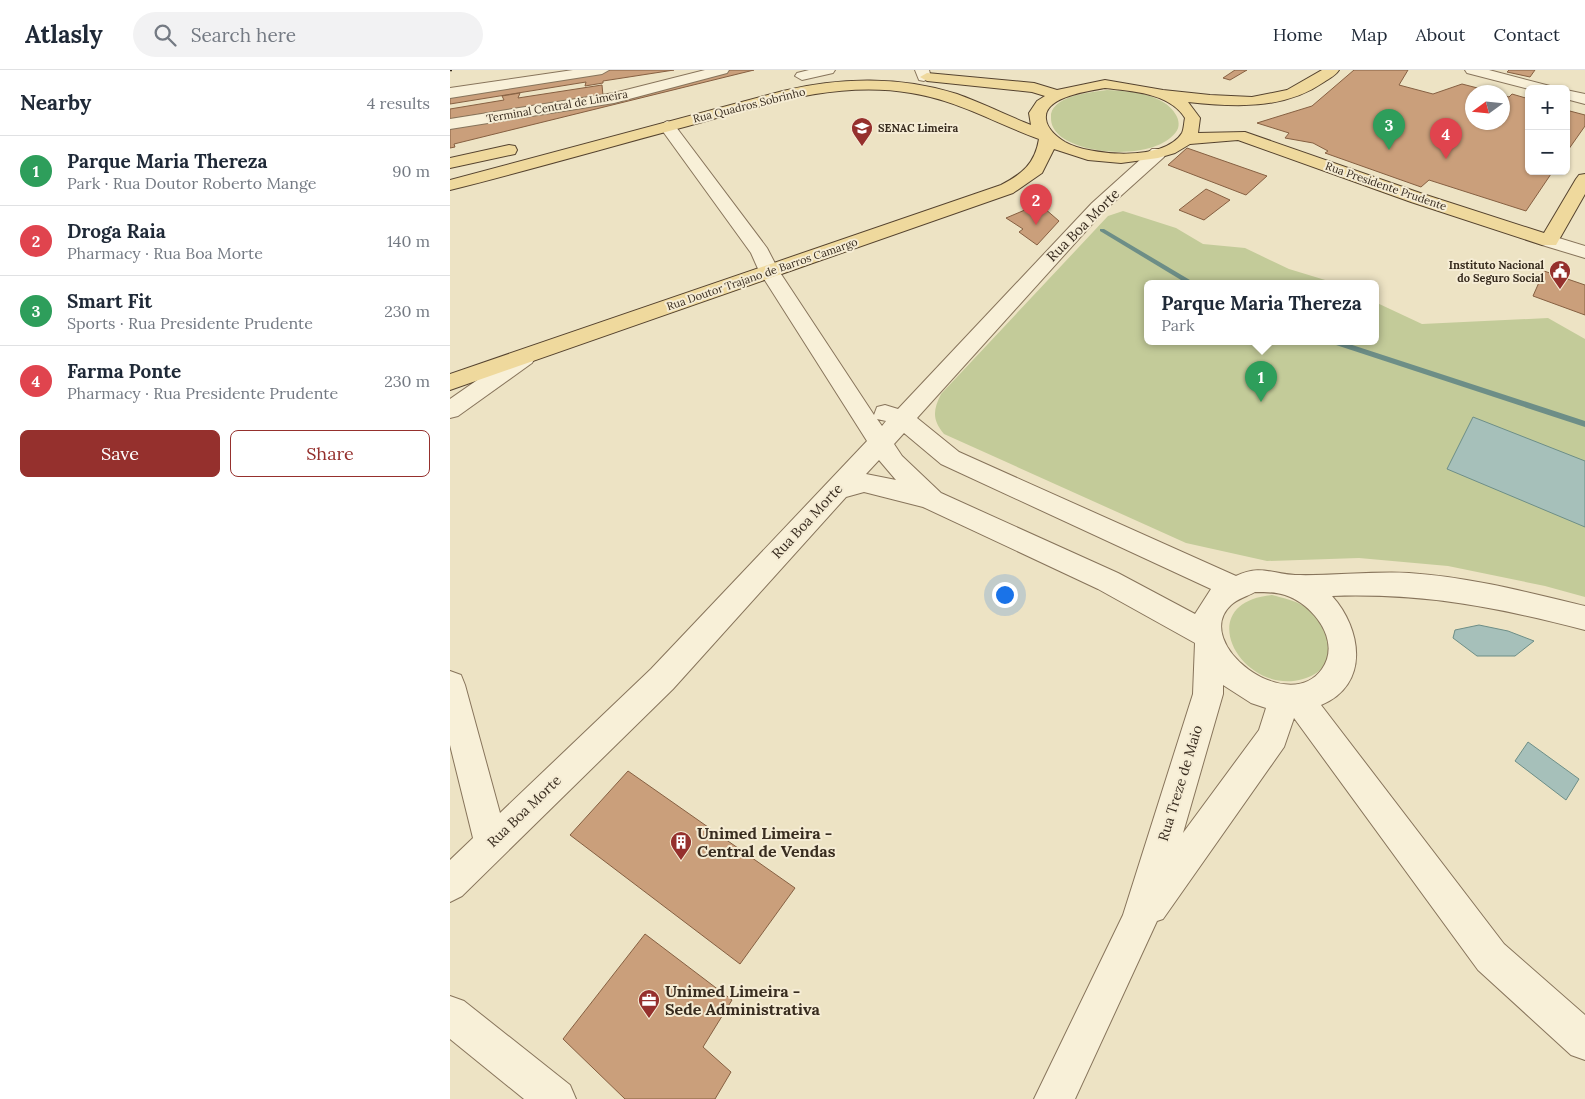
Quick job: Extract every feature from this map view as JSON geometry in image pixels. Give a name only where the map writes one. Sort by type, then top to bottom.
[{"type":"main road","points":[[1102,70],[1127,85]]},
{"type":"main road","points":[[1048,137],[1040,127],[1038,118],[1040,109],[1061,89],[1104,84],[1127,85],[1162,94],[1235,118],[1263,100],[1315,85],[1332,70]]},
{"type":"main road","name":"Rua Quadros Sobrinho","points":[[784,80],[802,76],[871,72],[923,73],[1034,88],[1061,89]]},
{"type":"main road","points":[[923,73],[926,84],[935,93]]},
{"type":"main road","name":"Rua Quadros Sobrinho","points":[[454,183],[819,87],[852,85],[884,86],[935,93],[974,106],[1048,137],[1077,152],[1097,156],[1139,157],[1174,147],[1185,139]]},
{"type":"main road","points":[[667,126],[674,116],[682,111],[738,92]]},
{"type":"main road","points":[[1162,94],[1187,110],[1192,120],[1192,130],[1185,139]]},
{"type":"main road","name":"Rua Presidente Prudente","points":[[1185,139],[1235,118],[1417,198],[1549,241]]},
{"type":"main road","name":"Rua Doutor Trajano de Barros Camargo","points":[[450,382],[524,358],[1007,189],[1027,178],[1042,163],[1048,137]]},
{"type":"main road","points":[[450,163],[525,146]]},
{"type":"main road","points":[[1549,241],[1585,179]]},
{"type":"street","points":[[450,93],[602,70]]},
{"type":"street","name":"Terminal Central de Limeira","points":[[486,103],[698,70]]},
{"type":"street","name":"Terminal Central de Limeira","points":[[450,124],[614,98],[722,70]]},
{"type":"street","points":[[802,76],[828,70]]},
{"type":"street","points":[[1472,70],[1529,85]]},
{"type":"street","points":[[1570,95],[1585,99]]},
{"type":"street","points":[[667,126],[760,252],[769,271],[893,462],[932,500]]},
{"type":"street","name":"Rua Boa Morte","points":[[450,884],[491,842],[662,679],[1098,207],[1158,153]]},
{"type":"street","name":"Rua Presidente Prudente","points":[[1549,241],[1585,252]]},
{"type":"street","points":[[450,410],[524,358]]},
{"type":"street","points":[[855,405],[902,418],[950,458],[1233,587]]},
{"type":"street","points":[[836,490],[864,484],[900,490],[932,500],[1108,581],[1208,639]]},
{"type":"street","points":[[1295,586],[1315,598],[1332,614],[1342,633],[1345,653],[1340,672],[1327,687],[1291,698],[1259,692],[1237,680],[1220,663],[1208,639],[1211,609],[1220,596],[1233,587],[1252,581],[1266,581],[1295,586],[1361,582],[1426,586],[1484,594],[1585,618]]},
{"type":"street","name":"Rua Treze de Maio","points":[[1054,1099],[1139,921],[1208,694],[1208,639]]},
{"type":"street","points":[[450,685],[491,842]]},
{"type":"street","points":[[1291,698],[1491,957],[1585,1041]]},
{"type":"street","name":"Rua Treze de Maio","points":[[1139,921],[1273,737],[1291,698]]},
{"type":"street","points":[[450,1015],[556,1099]]},
{"type":"green space","points":[[1107,90],[1145,95],[1163,102],[1177,117],[1179,124],[1176,132],[1166,141],[1152,147],[1136,151],[1119,152],[1101,151],[1084,147],[1070,142],[1057,133],[1052,125],[1051,118],[1052,111],[1057,105],[1072,97]]},
{"type":"green space","points":[[1123,211],[1176,228],[1203,244],[1245,248],[1289,269],[1325,280],[1144,280],[1144,345],[1379,345],[1379,304],[1422,324],[1548,318],[1585,339],[1585,597],[1545,586],[1448,566],[1359,558],[1267,561],[1186,543],[944,434],[937,424],[935,415],[936,405],[941,394],[1108,216]]},
{"type":"green space","points":[[1272,595],[1304,606],[1321,624],[1329,646],[1328,656],[1324,666],[1316,673],[1303,679],[1281,681],[1261,675],[1244,662],[1234,647],[1229,630],[1233,614],[1247,602]]},
{"type":"water","points":[[1473,417],[1585,461],[1585,527],[1447,469]]},
{"type":"water","points":[[1479,625],[1508,631],[1534,641],[1515,656],[1477,656],[1453,638],[1455,630]]},
{"type":"water","points":[[1528,742],[1579,779],[1566,800],[1515,761]]},
{"type":"building","points":[[610,70],[674,70],[603,81],[603,83],[585,86],[586,82],[450,104],[450,94]]},
{"type":"building","points":[[725,70],[754,70],[454,144],[455,147],[450,148],[450,124],[608,101]]},
{"type":"building","points":[[1235,70],[1247,70],[1230,80],[1223,78]]},
{"type":"building","points":[[1354,70],[1408,70],[1399,85],[1433,94],[1462,84],[1466,85],[1465,130],[1510,130],[1510,96],[1512,94],[1525,98],[1525,175],[1550,175],[1526,211],[1429,180],[1421,187],[1325,153],[1328,151],[1313,143],[1285,138],[1289,133],[1257,123],[1312,106]]},
{"type":"building","points":[[1509,70],[1535,70],[1530,77],[1507,72]]},
{"type":"building","points":[[602,85],[603,96],[484,119],[487,113],[450,119],[450,109],[504,100],[502,96],[520,93],[518,98]]},
{"type":"building","points":[[1570,111],[1585,115],[1585,126],[1570,147]]},
{"type":"building","points":[[1187,148],[1267,176],[1246,195],[1168,165]]},
{"type":"building","points":[[1206,189],[1230,200],[1204,220],[1179,210]]},
{"type":"building","points":[[1032,207],[1044,208],[1059,221],[1037,245],[1019,232],[1023,229],[1006,218]]},
{"type":"building","name":"Instituto Nacional do Seguro Social","points":[[1544,271],[1585,285],[1585,315],[1533,296]]},
{"type":"building","name":"Unimed Limeira - Central de Vendas","points":[[628,771],[795,888],[740,964],[570,835]]},
{"type":"building","name":"Unimed Limeira - Sede Administrativa","points":[[645,934],[732,1000],[703,1047],[731,1072],[715,1099],[625,1099],[563,1039]]},
{"type":"waterway","points":[[1102,230],[1186,280]]},
{"type":"waterway","points":[[1345,345],[1585,424]]},
{"type":"place","name":"SENAC Limeira","points":[[862,147]]},
{"type":"place","name":"Smart Fit","points":[[1389,150]]},
{"type":"place","name":"Farma Ponte","points":[[1446,159]]},
{"type":"place","name":"Droga Raia","points":[[1036,225]]},
{"type":"place","name":"Instituto Nacional do Seguro Social","points":[[1560,290]]},
{"type":"place","name":"Parque Maria Thereza","points":[[1261,402]]},
{"type":"place","name":"Unimed Limeira - Central de Vendas","points":[[681,861]]},
{"type":"place","name":"Unimed Limeira - Sede Administrativa","points":[[649,1019]]}]
